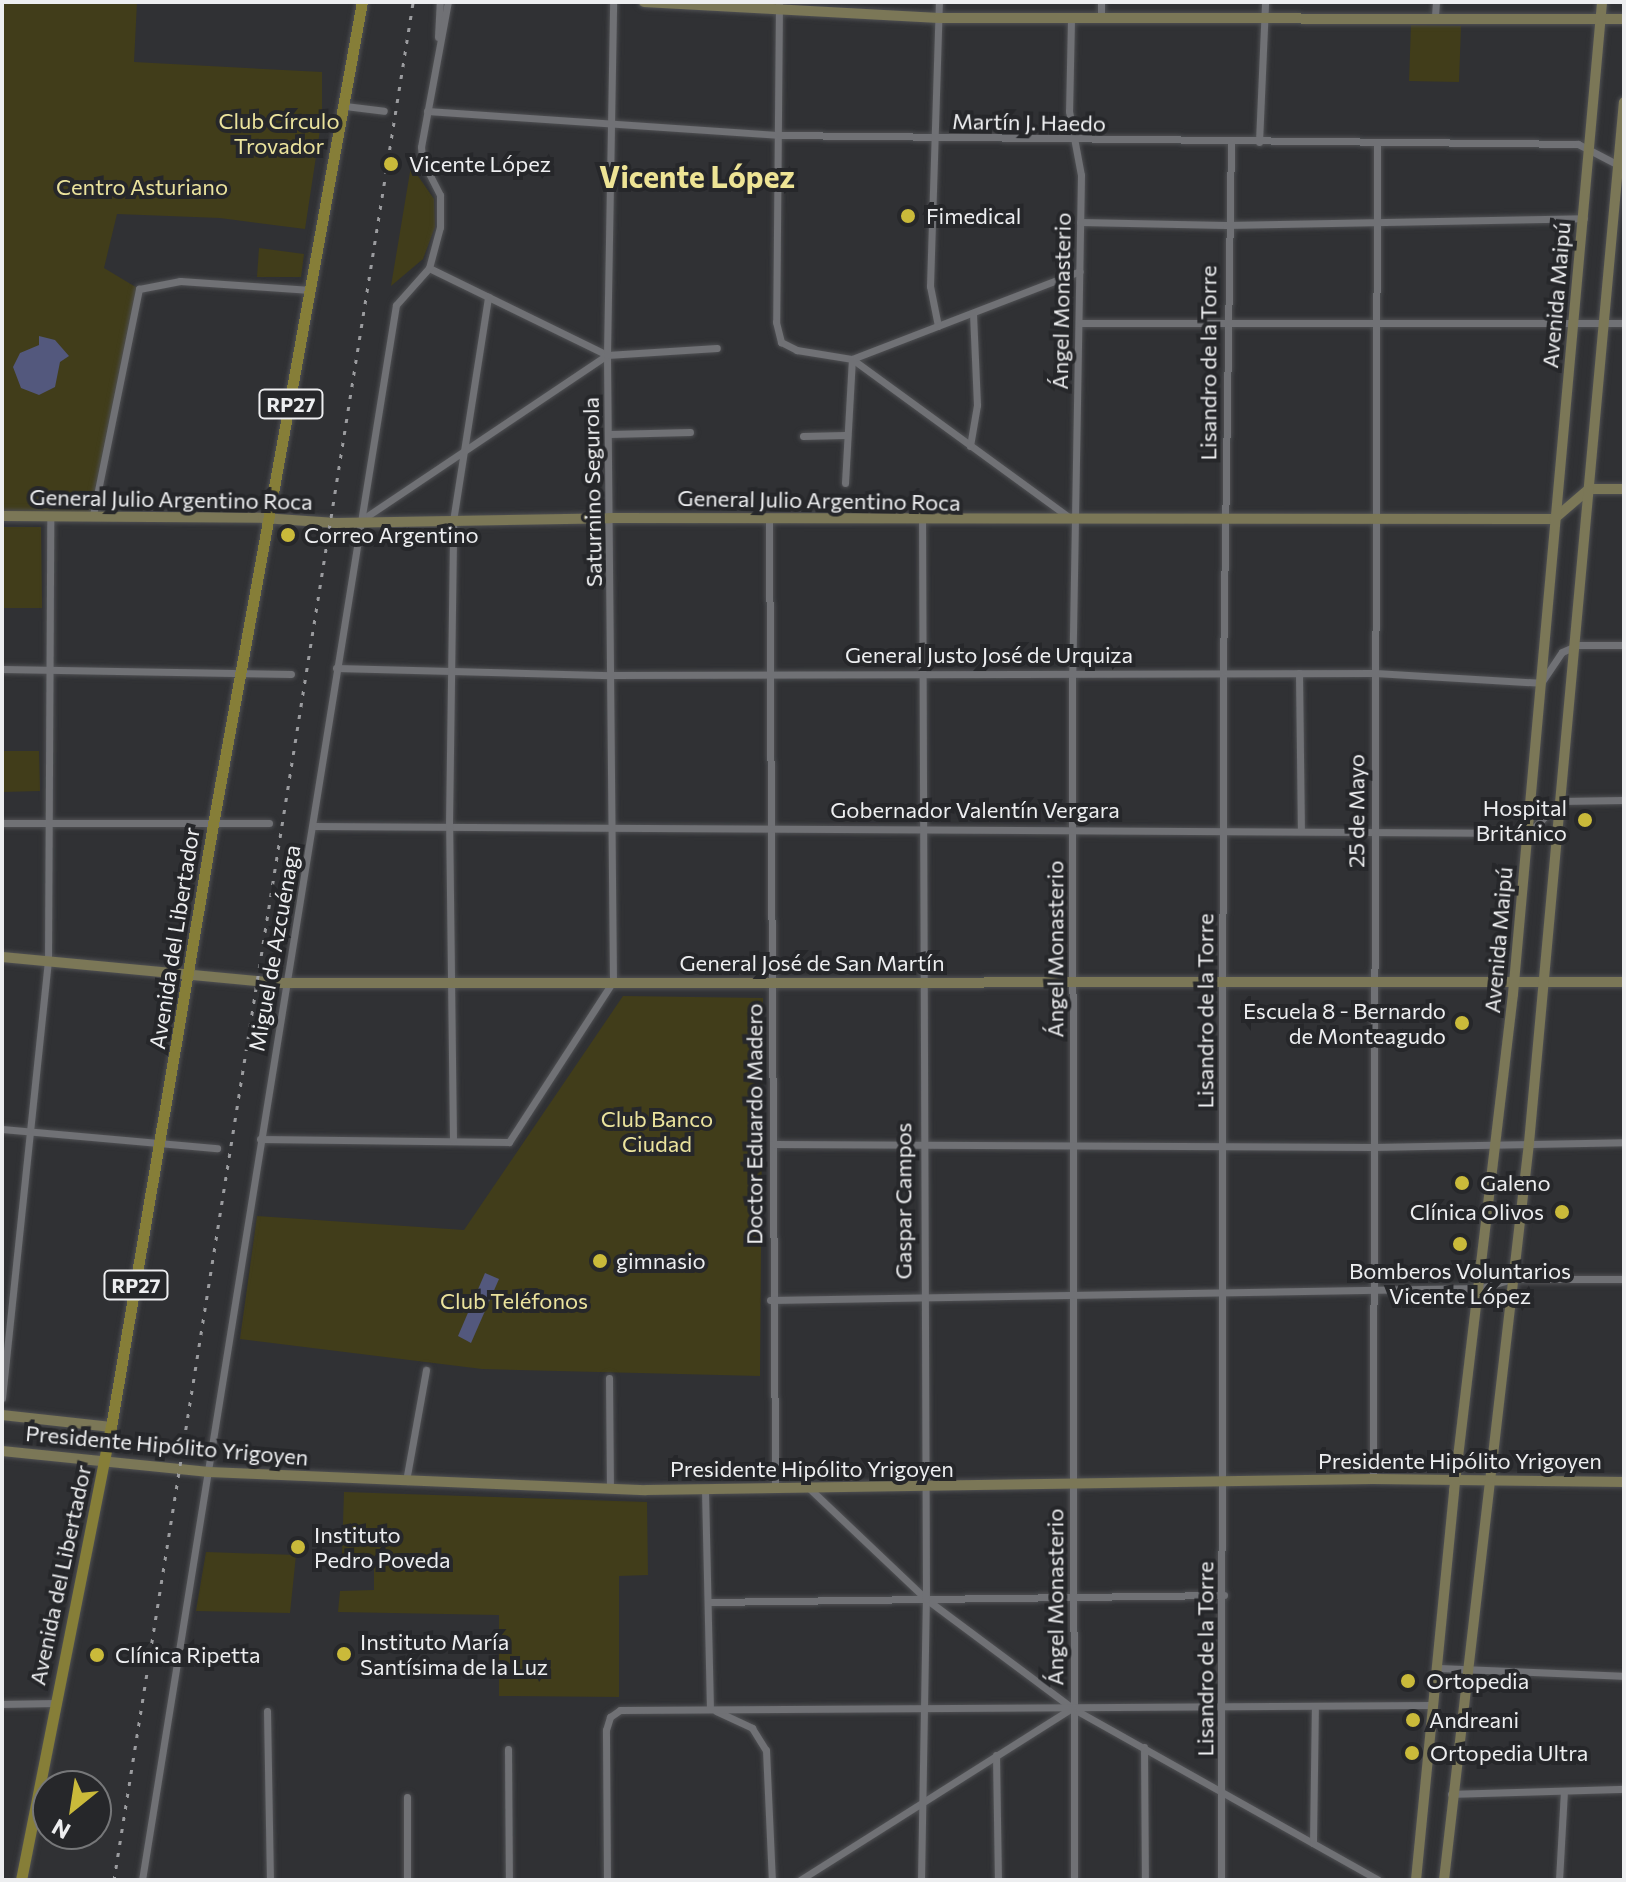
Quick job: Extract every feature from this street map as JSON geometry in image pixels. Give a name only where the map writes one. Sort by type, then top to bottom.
[{"type":"main road","name":"Avenida del Libertador","points":[[21,1880],[111,1427],[162,1143],[213,824],[271,518],[362,2]]},
{"type":"street","name":"Miguel de Azcuénaga","points":[[438,39],[436,21],[440,2]]},
{"type":"street","name":"Miguel de Azcuénaga","points":[[142,1880],[396,305],[429,268],[442,209],[440,195],[422,160],[438,39],[448,2]]},
{"type":"street","name":"Saturnino Segurola","points":[[613,2],[607,355],[613,981]]},
{"type":"street","points":[[644,2],[939,18],[1435,16],[1624,19]]},
{"type":"street","points":[[938,326],[930,286],[939,2]]},
{"type":"street","points":[[1101,2],[1101,19]]},
{"type":"street","points":[[1259,142],[1265,2]]},
{"type":"street","points":[[1435,16],[1436,2]]},
{"type":"street","name":"Avenida Maipú","points":[[1416,1880],[1455,1480],[1481,1288],[1529,833],[1554,519],[1602,2]]},
{"type":"street","points":[[779,7],[776,322],[781,342],[797,350],[852,359],[1075,521]]},
{"type":"street","name":"Ángel Monasterio","points":[[1071,19],[1069,96],[1081,165],[1072,672],[1074,1880]]},
{"type":"street","points":[[1444,1880],[1486,1482],[1529,1143],[1560,801],[1578,645],[1589,489],[1621,167],[1624,102]]},
{"type":"street","points":[[345,106],[384,111]]},
{"type":"street","name":"Martín J. Haedo","points":[[427,111],[777,135],[1589,147]]},
{"type":"street","name":"Lisandro de la Torre","points":[[1221,1880],[1224,1707],[1223,672],[1228,325],[1226,225],[1231,142]]},
{"type":"street","name":"25 de Mayo","points":[[1373,1479],[1377,142]]},
{"type":"street","points":[[1589,147],[1621,167]]},
{"type":"street","points":[[1080,222],[1226,225],[1377,218],[1584,218]]},
{"type":"street","points":[[429,268],[607,355],[717,348]]},
{"type":"street","points":[[852,359],[1080,271]]},
{"type":"street","points":[[93,515],[139,289],[180,281],[311,290]]},
{"type":"street","points":[[453,1140],[454,981],[449,825],[453,521],[488,297]]},
{"type":"street","points":[[970,446],[977,405],[973,313]]},
{"type":"street","points":[[1080,323],[1624,323]]},
{"type":"street","points":[[359,521],[607,355]]},
{"type":"street","points":[[845,483],[845,435],[852,359]]},
{"type":"street","points":[[610,434],[690,432]]},
{"type":"street","points":[[803,436],[845,435]]},
{"type":"street","points":[[1554,519],[1589,489],[1624,489]]},
{"type":"street","points":[[2,1398],[26,1131],[48,961],[50,515]]},
{"type":"street","name":"General Julio Argentino Roca","points":[[2,516],[359,521],[610,518],[922,521],[1554,519]]},
{"type":"street","name":"Doctor Eduardo Madero","points":[[769,520],[773,986],[770,1300],[775,1488]]},
{"type":"street","name":"Gaspar Campos","points":[[921,1880],[921,1708],[926,1599],[921,1297],[921,1145],[926,984],[922,827],[922,521]]},
{"type":"street","points":[[1541,683],[1562,652],[1578,645],[1624,645]]},
{"type":"street","name":"General Justo José de Urquiza","points":[[336,668],[452,674],[611,675],[1375,673],[1541,683]]},
{"type":"street","points":[[2,669],[291,674]]},
{"type":"street","points":[[1299,673],[1301,829]]},
{"type":"street","points":[[1529,833],[1560,801],[1624,800]]},
{"type":"street","points":[[2,823],[269,823]]},
{"type":"street","name":"Gobernador Valentín Vergara","points":[[313,826],[1301,829],[1529,833]]},
{"type":"street","name":"General José de San Martín","points":[[2,957],[187,976],[288,980],[613,981],[773,986],[1624,982]]},
{"type":"street","points":[[260,1139],[509,1142],[613,981]]},
{"type":"street","points":[[2,1129],[217,1148]]},
{"type":"street","points":[[773,1144],[1373,1147],[1624,1142]]},
{"type":"street","points":[[770,1300],[1481,1288],[1513,1279],[1624,1279]]},
{"type":"street","points":[[406,1481],[426,1370]]},
{"type":"street","points":[[609,1378],[610,1489]]},
{"type":"street","name":"Presidente Hipólito Yrigoyen","points":[[2,1415],[111,1427]]},
{"type":"street","name":"Presidente Hipólito Yrigoyen","points":[[2,1451],[209,1472],[610,1489],[924,1488],[1373,1479],[1624,1482]]},
{"type":"street","points":[[809,1488],[926,1599],[1072,1708],[1378,1880]]},
{"type":"street","points":[[705,1490],[710,1709]]},
{"type":"street","points":[[708,1602],[1224,1595]]},
{"type":"street","points":[[1436,1668],[1624,1676]]},
{"type":"street","points":[[2,1704],[54,1703]]},
{"type":"street","points":[[607,1880],[606,1730],[610,1717],[620,1710],[1432,1705]]},
{"type":"street","points":[[1313,1843],[1315,1707]]},
{"type":"street","points":[[800,1880],[1072,1708]]},
{"type":"street","points":[[710,1709],[744,1722],[766,1750],[772,1880]]},
{"type":"street","points":[[267,1711],[270,1880]]},
{"type":"street","points":[[1144,1747],[1145,1880]]},
{"type":"street","points":[[508,1749],[509,1880]]},
{"type":"street","points":[[996,1755],[998,1880]]},
{"type":"street","points":[[1451,1794],[1624,1789]]},
{"type":"street","points":[[1559,1880],[1564,1791]]},
{"type":"street","points":[[407,1797],[407,1880]]},
{"type":"green space","points":[[2,2],[137,2],[134,62],[322,72],[322,117],[305,229],[220,218],[117,214],[104,268],[139,289],[93,515],[2,515]]},
{"type":"green space","points":[[1411,25],[1461,26],[1459,82],[1409,81]]},
{"type":"green space","points":[[411,166],[434,199],[435,227],[423,259],[391,286]]},
{"type":"green space","points":[[259,248],[304,254],[301,277],[257,277]]},
{"type":"green space","points":[[2,527],[41,527],[42,608],[2,608]]},
{"type":"green space","points":[[2,751],[39,751],[40,791],[2,792]]},
{"type":"green space","points":[[623,996],[763,998],[760,1376],[482,1369],[240,1339],[257,1216],[464,1230]]},
{"type":"green space","points":[[344,1492],[647,1502],[648,1575],[619,1576],[619,1697],[499,1696],[499,1615],[338,1612],[340,1591],[374,1590],[374,1556],[342,1555]]},
{"type":"green space","points":[[206,1552],[296,1555],[290,1613],[196,1611]]},
{"type":"water","points":[[39,336],[55,340],[69,356],[60,362],[55,387],[39,395],[21,388],[13,367],[20,353],[39,345]]},
{"type":"water","points":[[485,1273],[499,1279],[471,1343],[458,1336]]},
{"type":"railway","points":[[114,1880],[413,2]]},
{"type":"place","name":"Vicente López","points":[[391,164]]},
{"type":"place","name":"Fimedical","points":[[908,216]]},
{"type":"place","name":"Correo Argentino","points":[[288,535]]},
{"type":"place","name":"Hospital Británico","points":[[1585,820]]},
{"type":"place","name":"Escuela 8 - Bernardo de Monteagudo","points":[[1462,1023]]},
{"type":"place","name":"Galeno","points":[[1462,1183]]},
{"type":"place","name":"Clínica Olivos","points":[[1562,1212]]},
{"type":"place","name":"Bomberos Voluntarios Vicente López","points":[[1460,1244]]},
{"type":"place","name":"gimnasio","points":[[600,1261]]},
{"type":"place","name":"Instituto Pedro Poveda","points":[[298,1547]]},
{"type":"place","name":"Instituto María Santísima de la Luz","points":[[344,1654]]},
{"type":"place","name":"Clínica Ripetta","points":[[97,1655]]},
{"type":"place","name":"Ortopedia","points":[[1408,1681]]},
{"type":"place","name":"Andreani","points":[[1413,1720]]},
{"type":"place","name":"Ortopedia Ultra","points":[[1412,1753]]},
{"type":"district","name":"Vicente López","points":[[697,176]]},
{"type":"park label","name":"Club Círculo Trovador","points":[[279,132]]},
{"type":"park label","name":"Centro Asturiano","points":[[142,187]]},
{"type":"park label","name":"Club Banco Ciudad","points":[[657,1130]]},
{"type":"park label","name":"Club Teléfonos","points":[[514,1301]]}]
